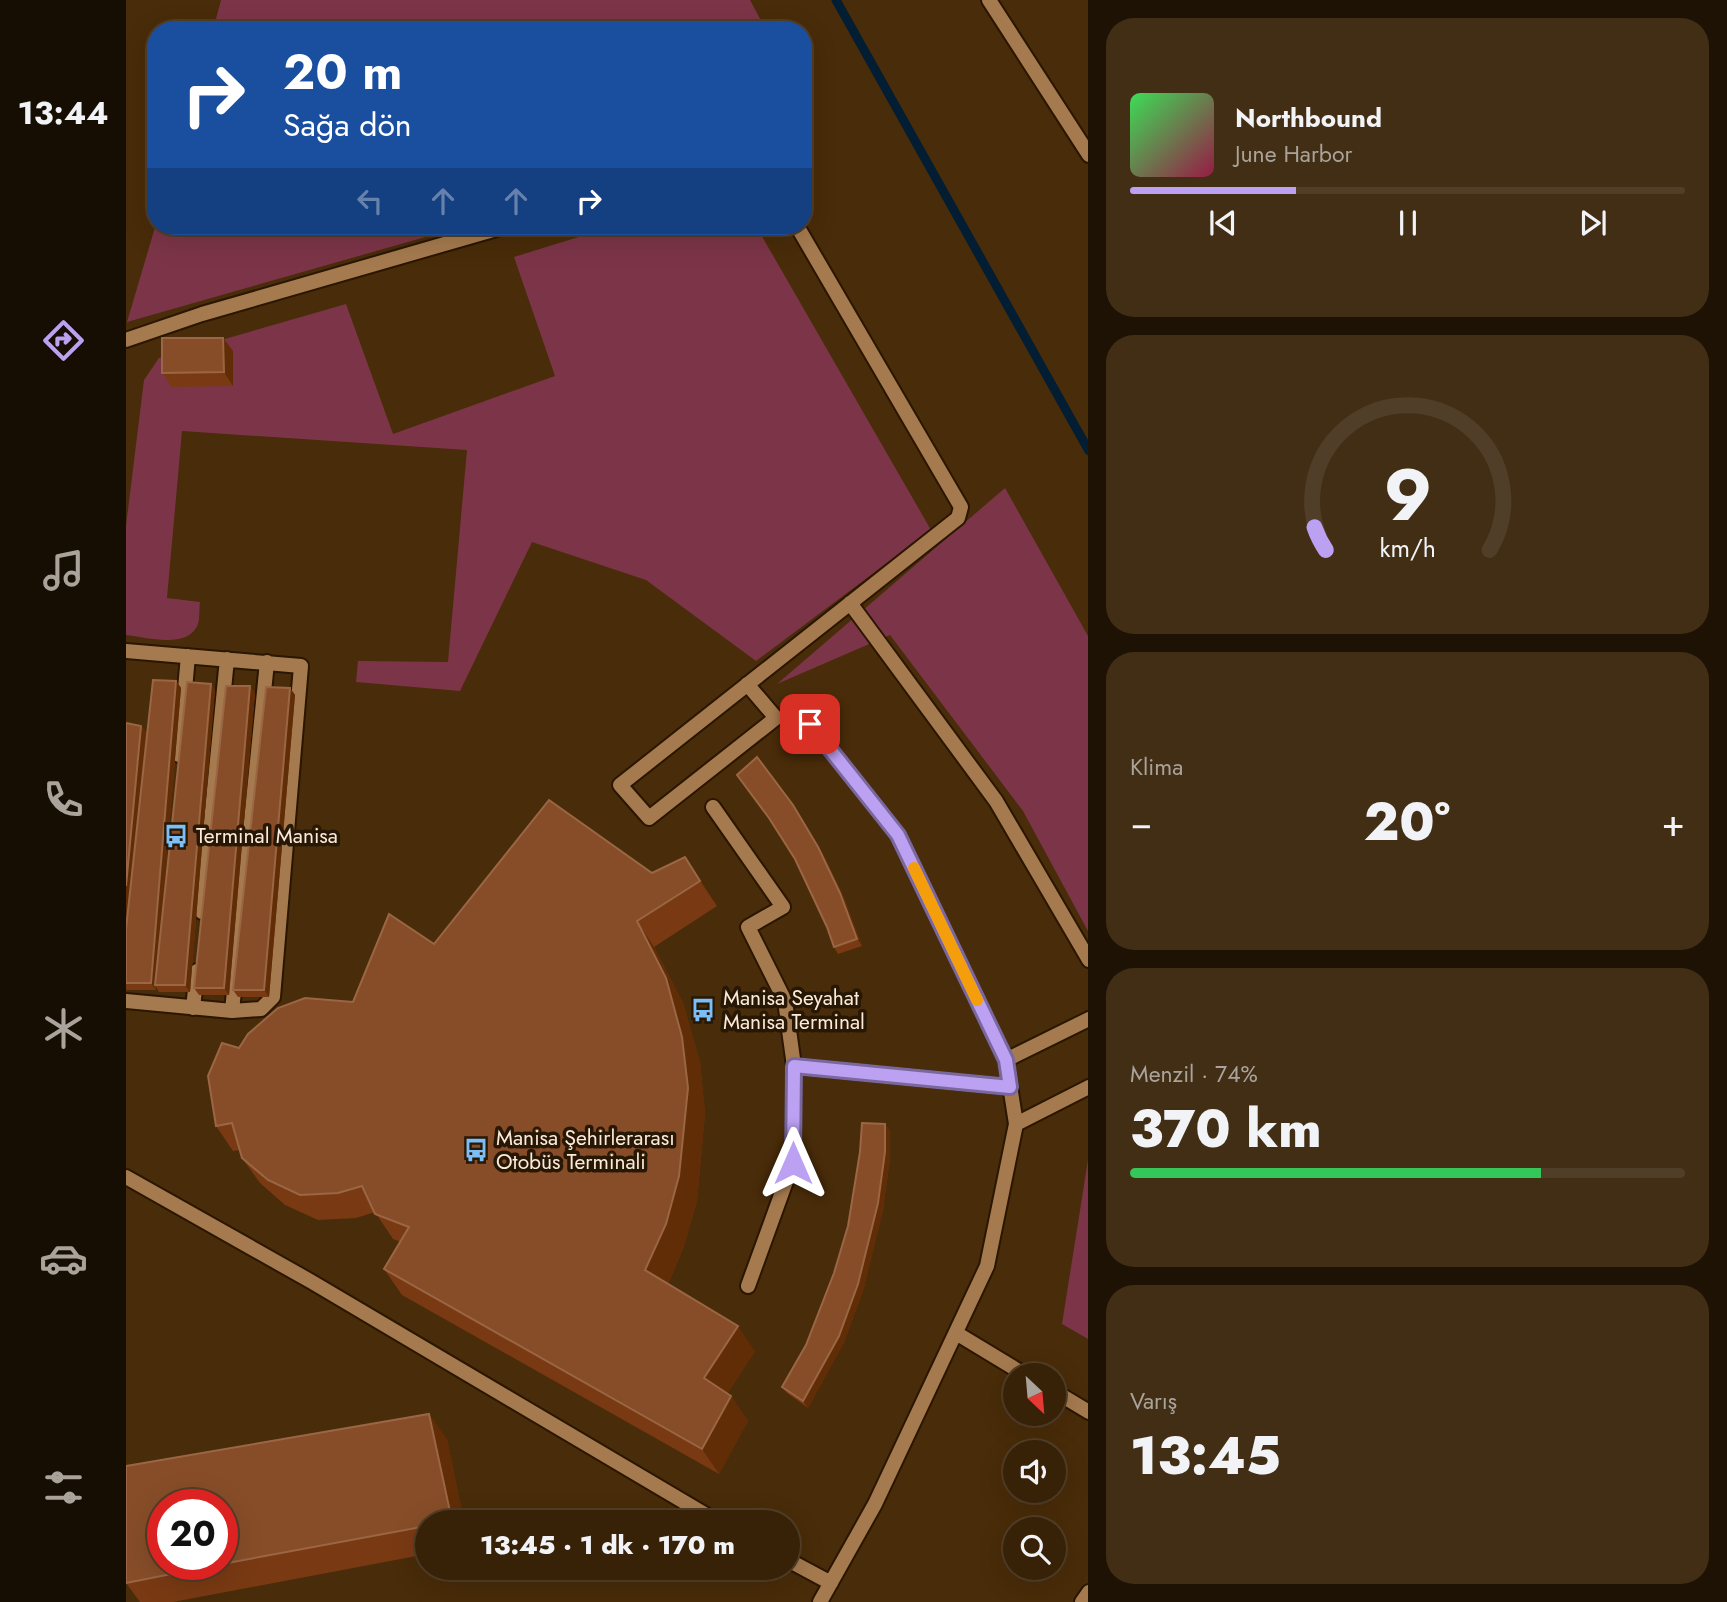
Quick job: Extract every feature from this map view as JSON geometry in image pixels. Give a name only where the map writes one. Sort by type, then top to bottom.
[{"type":"lane","points":[[989,0],[1088,155]]},
{"type":"lane","points":[[127,341],[202,314],[477,235]]},
{"type":"lane","points":[[747,684],[776,718],[649,818],[620,785],[747,684],[958,518],[961,507],[802,235]]},
{"type":"lane","points":[[850,603],[996,801],[1088,960]]},
{"type":"lane","points":[[126,650],[301,666],[273,997],[261,1009],[232,1011],[193,1008],[157,997],[126,1001]]},
{"type":"lane","points":[[177,776],[188,656]]},
{"type":"lane","points":[[201,926],[227,659]]},
{"type":"lane","points":[[232,1011],[267,662]]},
{"type":"lane","points":[[810,724],[898,835],[1006,1060],[1016,1124],[987,1266],[875,1504],[820,1602]]},
{"type":"lane","points":[[713,807],[783,907],[748,926],[785,1001],[794,1066],[793,1163],[748,1286]]},
{"type":"lane","points":[[193,1008],[198,953]]},
{"type":"lane","points":[[1006,1060],[1088,1019]]},
{"type":"lane","points":[[794,1066],[1010,1087]]},
{"type":"lane","points":[[1016,1124],[1088,1087]]},
{"type":"lane","points":[[126,1177],[312,1282],[698,1510]]},
{"type":"lane","points":[[956,1333],[1006,1363]]},
{"type":"lane","points":[[1066,1398],[1088,1412]]},
{"type":"lane","points":[[800,1566],[831,1583]]},
{"type":"lane","points":[[1082,1602],[1088,1592]]},
{"type":"shaded area","points":[[221,0],[750,0],[761,21],[215,21]]},
{"type":"shaded area","points":[[153,235],[432,235],[127,322]]},
{"type":"shaded area","points":[[585,235],[761,235],[931,530],[756,661],[646,580],[532,542],[460,691],[356,682],[358,661],[448,662],[467,450],[182,431],[167,598],[200,602],[198,624],[193,632],[176,639],[126,635],[126,526],[144,380],[159,358],[346,304],[393,434],[555,376],[514,257]]},
{"type":"shaded area","points":[[1005,488],[1088,636],[1088,931],[1023,811],[890,635],[777,684]]},
{"type":"shaded area","points":[[1088,1160],[1088,1338],[1062,1324]]},
{"type":"building","points":[[162,338],[223,338],[224,372],[162,373]]},
{"type":"building","points":[[153,680],[176,681],[151,983],[126,983],[126,929]]},
{"type":"building","points":[[187,682],[211,684],[185,985],[155,985]]},
{"type":"building","points":[[226,686],[250,686],[224,988],[194,988]]},
{"type":"building","points":[[266,687],[290,688],[264,990],[233,990]]},
{"type":"building","points":[[126,723],[141,726],[126,886]]},
{"type":"building","points":[[757,757],[793,805],[818,847],[840,893],[857,939],[834,947],[795,859],[737,775]]},
{"type":"building","name":"Manisa Şehirlerarası Otobüs Terminali","points":[[549,800],[652,873],[685,857],[700,881],[637,921],[666,978],[682,1037],[688,1088],[679,1176],[666,1224],[645,1270],[738,1326],[704,1378],[731,1396],[702,1449],[384,1269],[409,1227],[375,1214],[362,1186],[338,1193],[300,1195],[268,1180],[242,1158],[232,1123],[216,1126],[208,1076],[222,1043],[239,1048],[248,1034],[278,1008],[305,998],[353,1002],[389,914],[434,944]]},
{"type":"building","points":[[862,1123],[885,1124],[885,1152],[878,1203],[858,1284],[839,1336],[803,1401],[782,1387],[806,1345],[834,1273],[848,1226]]},
{"type":"building","points":[[429,1414],[450,1510],[415,1510],[415,1528],[238,1561],[238,1489],[147,1489],[147,1579],[126,1583],[126,1466]]},
{"type":"waterway","points":[[836,0],[1088,449]]},
{"type":"slow traffic","points":[[914,868],[977,1000]]},
{"type":"place","name":"Terminal Manisa","points":[[176,836]]},
{"type":"place","name":"Manisa Seyahat Manisa Terminal","points":[[703,1010]]},
{"type":"place","name":"Manisa Şehirlerarası Otobüs Terminali","points":[[476,1150]]},
{"type":"route","points":[[793,1163],[794,1066],[1010,1087],[1006,1060],[898,835],[810,724]]}]
